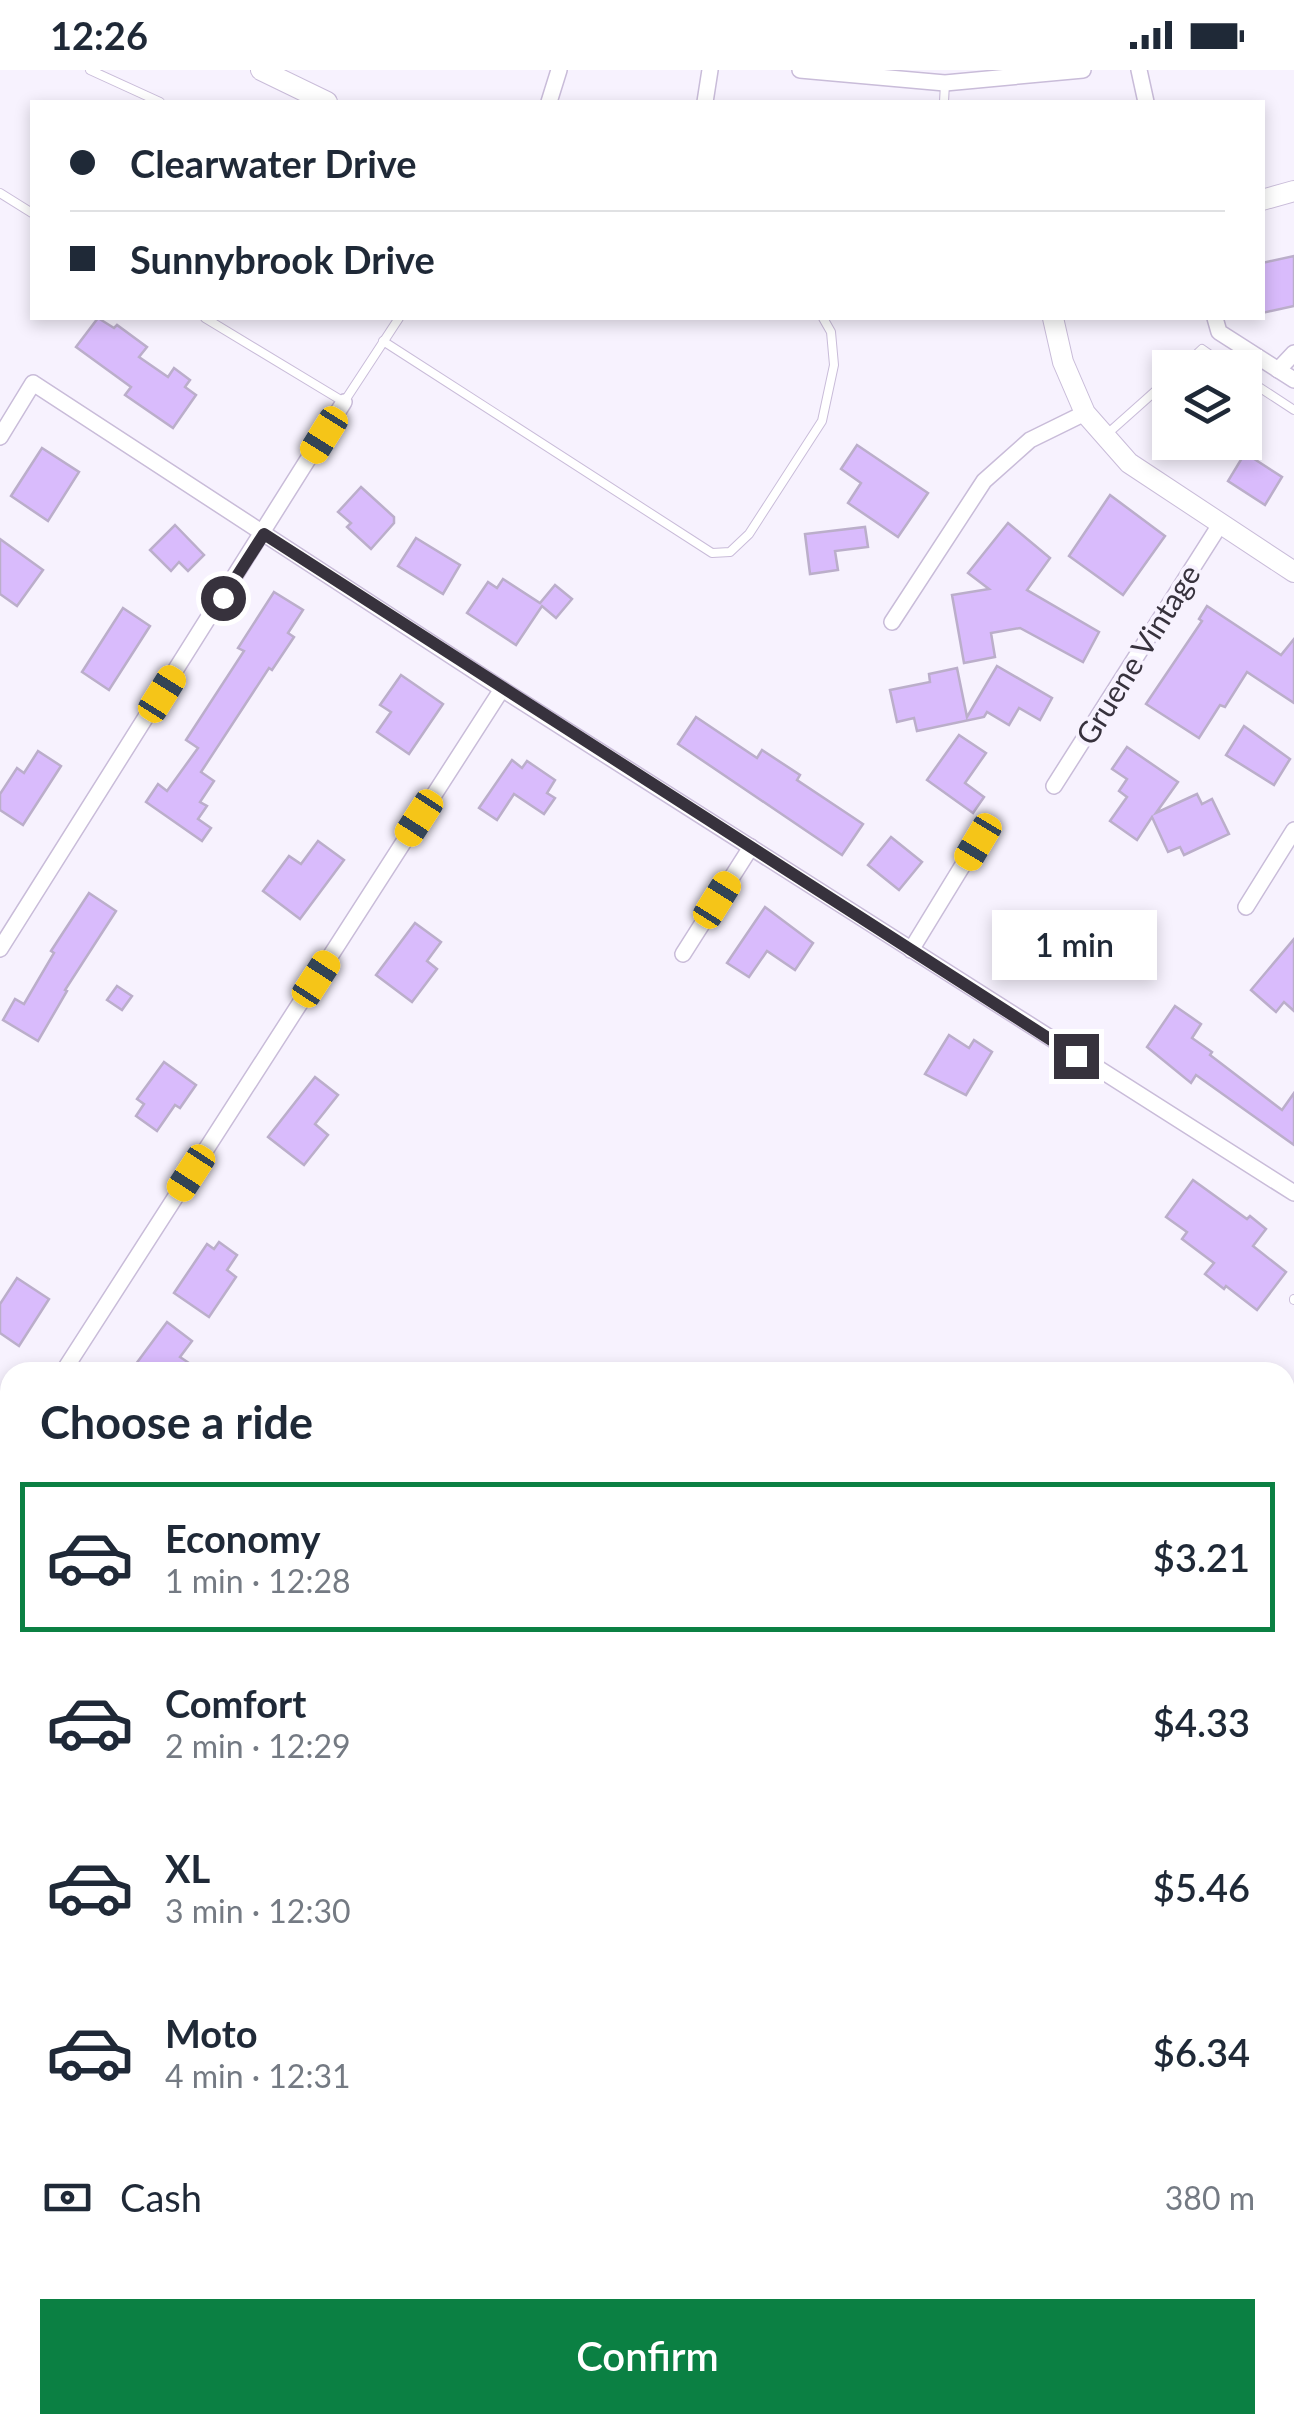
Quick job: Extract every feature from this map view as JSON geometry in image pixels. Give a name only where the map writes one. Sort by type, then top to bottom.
[{"type":"street","points":[[261,70],[322,100]]},
{"type":"street","points":[[550,100],[559,70]]},
{"type":"street","points":[[705,100],[710,70]]},
{"type":"street","points":[[800,70],[924,76],[945,83],[1083,70]]},
{"type":"street","points":[[1138,70],[1146,100]]},
{"type":"street","points":[[1265,199],[1294,191]]},
{"type":"street","points":[[1053,320],[1063,362],[1085,413],[1129,462],[1294,572]]},
{"type":"street","points":[[1216,320],[1219,332],[1294,380]]},
{"type":"street","points":[[1278,370],[1294,353]]},
{"type":"street","points":[[0,437],[34,383],[502,688],[1294,1193]]},
{"type":"street","points":[[0,949],[344,402]]},
{"type":"street","points":[[892,622],[984,481],[1030,440],[1085,413]]},
{"type":"street","name":"Gruene Vintage","points":[[1054,786],[1221,523]]},
{"type":"street","points":[[69,1362],[502,688]]},
{"type":"street","points":[[1246,907],[1294,830]]},
{"type":"street","points":[[912,950],[978,842]]},
{"type":"street","points":[[684,954],[751,847]]},
{"type":"lane","points":[[90,70],[156,100]]},
{"type":"lane","points":[[944,100],[945,83]]},
{"type":"lane","points":[[0,193],[30,212]]},
{"type":"lane","points":[[208,320],[344,402],[398,320]]},
{"type":"lane","points":[[384,340],[712,553],[730,552],[749,534],[822,420],[834,365],[831,332],[824,320]]},
{"type":"lane","points":[[1262,389],[1294,410]]},
{"type":"lane","points":[[1106,436],[1152,394]]},
{"type":"building","points":[[1294,256],[1294,306],[1265,312],[1265,262]]},
{"type":"building","points":[[96,320],[114,328],[117,325],[147,347],[139,357],[168,377],[174,368],[190,380],[185,387],[196,395],[173,428],[125,395],[131,387],[76,347]]},
{"type":"building","points":[[857,445],[928,493],[898,537],[848,503],[861,483],[841,469]]},
{"type":"building","points":[[42,448],[79,472],[48,521],[11,496]]},
{"type":"building","points":[[1241,460],[1256,460],[1282,477],[1265,505],[1228,481]]},
{"type":"building","points":[[361,487],[394,517],[394,523],[371,549],[347,527],[351,523],[338,512]]},
{"type":"building","points":[[1110,495],[1165,536],[1123,595],[1069,556]]},
{"type":"building","points":[[1008,523],[1050,558],[1027,590],[1099,632],[1083,662],[1020,628],[991,633],[995,657],[964,663],[952,595],[989,589],[968,573]]},
{"type":"building","points":[[175,525],[204,555],[188,571],[179,562],[171,571],[150,550]]},
{"type":"building","points":[[865,527],[868,547],[835,551],[838,570],[810,574],[805,534]]},
{"type":"building","points":[[416,538],[460,565],[443,594],[398,566]]},
{"type":"building","points":[[0,539],[43,570],[17,606],[0,594]]},
{"type":"building","points":[[503,579],[540,603],[555,585],[572,599],[556,618],[542,606],[516,645],[467,613],[488,582],[497,588]]},
{"type":"building","points":[[274,592],[303,610],[288,633],[294,637],[272,670],[269,668],[201,772],[214,781],[200,802],[207,806],[198,819],[211,828],[202,841],[146,802],[158,784],[167,791],[198,748],[186,740],[244,651],[238,648]]},
{"type":"building","points":[[1207,606],[1281,655],[1294,639],[1294,703],[1247,672],[1199,738],[1146,704],[1202,621],[1199,619]]},
{"type":"building","points":[[123,608],[150,626],[109,690],[82,672]]},
{"type":"building","points":[[997,666],[1052,698],[1040,720],[1019,708],[1009,725],[987,712],[984,717],[917,731],[914,718],[897,722],[890,690],[930,682],[929,674],[957,668],[967,717]]},
{"type":"building","points":[[401,675],[443,704],[409,754],[377,732],[391,712],[380,705]]},
{"type":"building","points":[[696,717],[757,758],[762,750],[800,775],[797,780],[863,824],[842,855],[678,744]]},
{"type":"building","points":[[1244,726],[1290,759],[1274,785],[1226,755]]},
{"type":"building","points":[[959,735],[986,753],[965,783],[984,797],[973,813],[927,780]]},
{"type":"building","points":[[1127,747],[1178,782],[1156,813],[1197,794],[1202,804],[1212,799],[1229,834],[1184,855],[1180,847],[1168,852],[1152,817],[1137,840],[1110,821],[1127,797],[1119,791],[1127,779],[1112,769]]},
{"type":"building","points":[[38,751],[61,766],[23,825],[0,810],[0,794],[17,768],[24,773]]},
{"type":"building","points":[[512,760],[522,768],[527,761],[555,780],[547,793],[555,798],[544,814],[514,794],[497,820],[479,808]]},
{"type":"building","points":[[891,837],[922,862],[899,890],[868,865]]},
{"type":"building","points":[[318,841],[344,860],[300,919],[263,891],[289,856],[301,864]]},
{"type":"building","points":[[89,893],[116,911],[65,990],[38,1041],[3,1020],[15,999],[24,1004],[54,953],[51,951]]},
{"type":"building","points":[[765,907],[813,943],[795,970],[767,951],[749,977],[727,963]]},
{"type":"building","points":[[415,923],[441,942],[427,961],[437,969],[412,1002],[376,975]]},
{"type":"building","points":[[1294,939],[1294,1011],[1284,1002],[1276,1012],[1251,990]]},
{"type":"building","points":[[117,986],[132,996],[122,1010],[107,1000]]},
{"type":"building","points":[[1175,1006],[1201,1024],[1192,1038],[1282,1110],[1294,1093],[1294,1145],[1196,1075],[1191,1083],[1147,1047]]},
{"type":"building","points":[[949,1035],[969,1048],[974,1040],[992,1052],[966,1095],[925,1074]]},
{"type":"building","points":[[164,1062],[196,1085],[180,1108],[175,1105],[157,1131],[136,1116],[144,1104],[137,1099]]},
{"type":"building","points":[[315,1077],[338,1095],[315,1124],[328,1135],[304,1165],[268,1137]]},
{"type":"building","points":[[1193,1180],[1266,1229],[1253,1246],[1286,1272],[1257,1310],[1205,1274],[1214,1263],[1182,1239],[1187,1232],[1166,1217]]},
{"type":"building","points":[[219,1242],[237,1255],[227,1270],[236,1277],[209,1317],[174,1293],[207,1244],[214,1249]]},
{"type":"building","points":[[17,1278],[49,1299],[19,1346],[0,1333],[0,1304]]},
{"type":"building","points":[[167,1322],[192,1341],[180,1357],[188,1362],[137,1362]]},
{"type":"route","points":[[223,598],[264,534],[1076,1056]]}]
